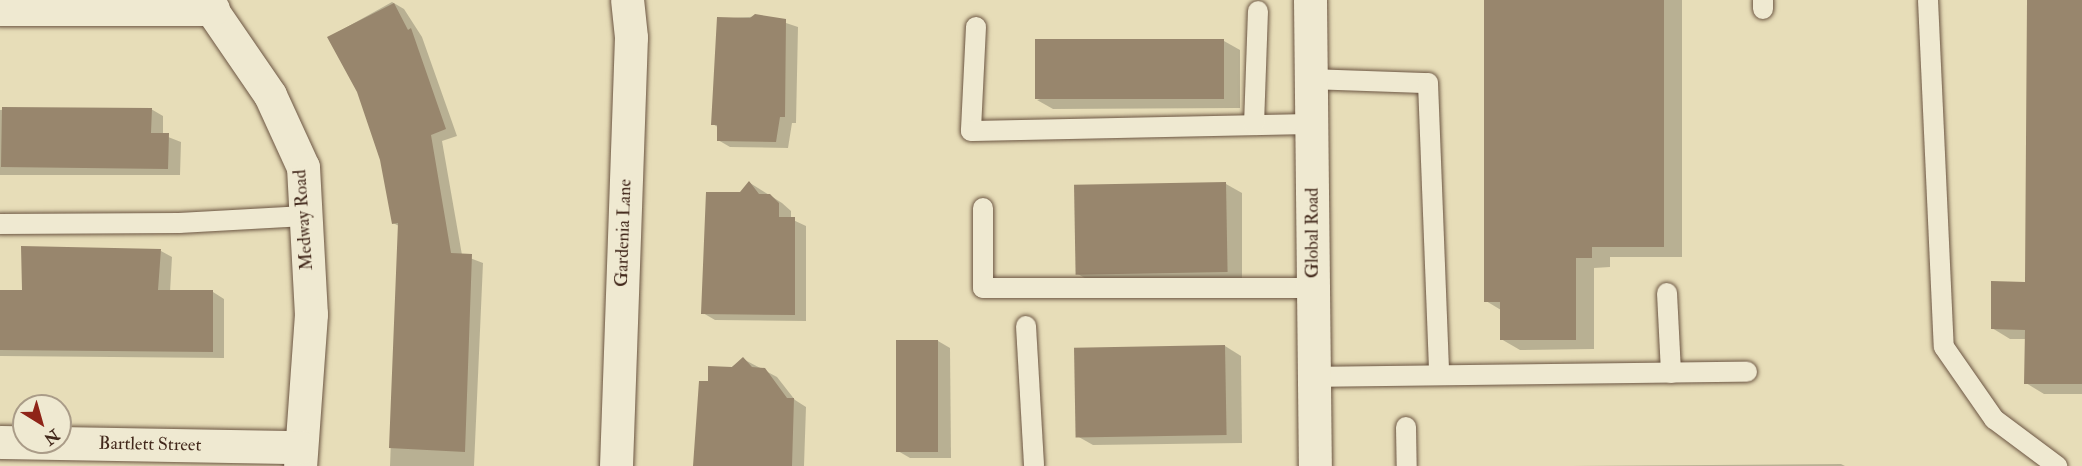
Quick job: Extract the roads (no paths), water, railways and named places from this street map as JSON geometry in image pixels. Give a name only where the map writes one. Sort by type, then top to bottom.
[{"type":"street","name":"Gardenia Lane","points":[[616,466],[631,37],[627,0]]},
{"type":"street","name":"Global Road","points":[[1310,0],[1315,466]]},
{"type":"street","points":[[0,9],[209,5]]},
{"type":"street","name":"Medway Road","points":[[209,5],[270,95],[303,167],[311,314],[300,457]]},
{"type":"street","name":"Bartlett Street","points":[[0,442],[300,457]]},
{"type":"lane","points":[[1928,0],[1944,346],[1994,419],[2057,466]]},
{"type":"lane","points":[[1254,125],[1258,10]]},
{"type":"lane","points":[[976,27],[971,131],[1312,124]]},
{"type":"lane","points":[[1311,79],[1428,83],[1439,375]]},
{"type":"lane","points":[[983,208],[983,288],[1313,288]]},
{"type":"lane","points":[[0,224],[179,223],[305,216]]},
{"type":"lane","points":[[1667,293],[1671,373]]},
{"type":"lane","points":[[1026,326],[1034,466]]},
{"type":"lane","points":[[1314,377],[1747,372]]},
{"type":"lane","points":[[1406,428],[1407,466]]}]
